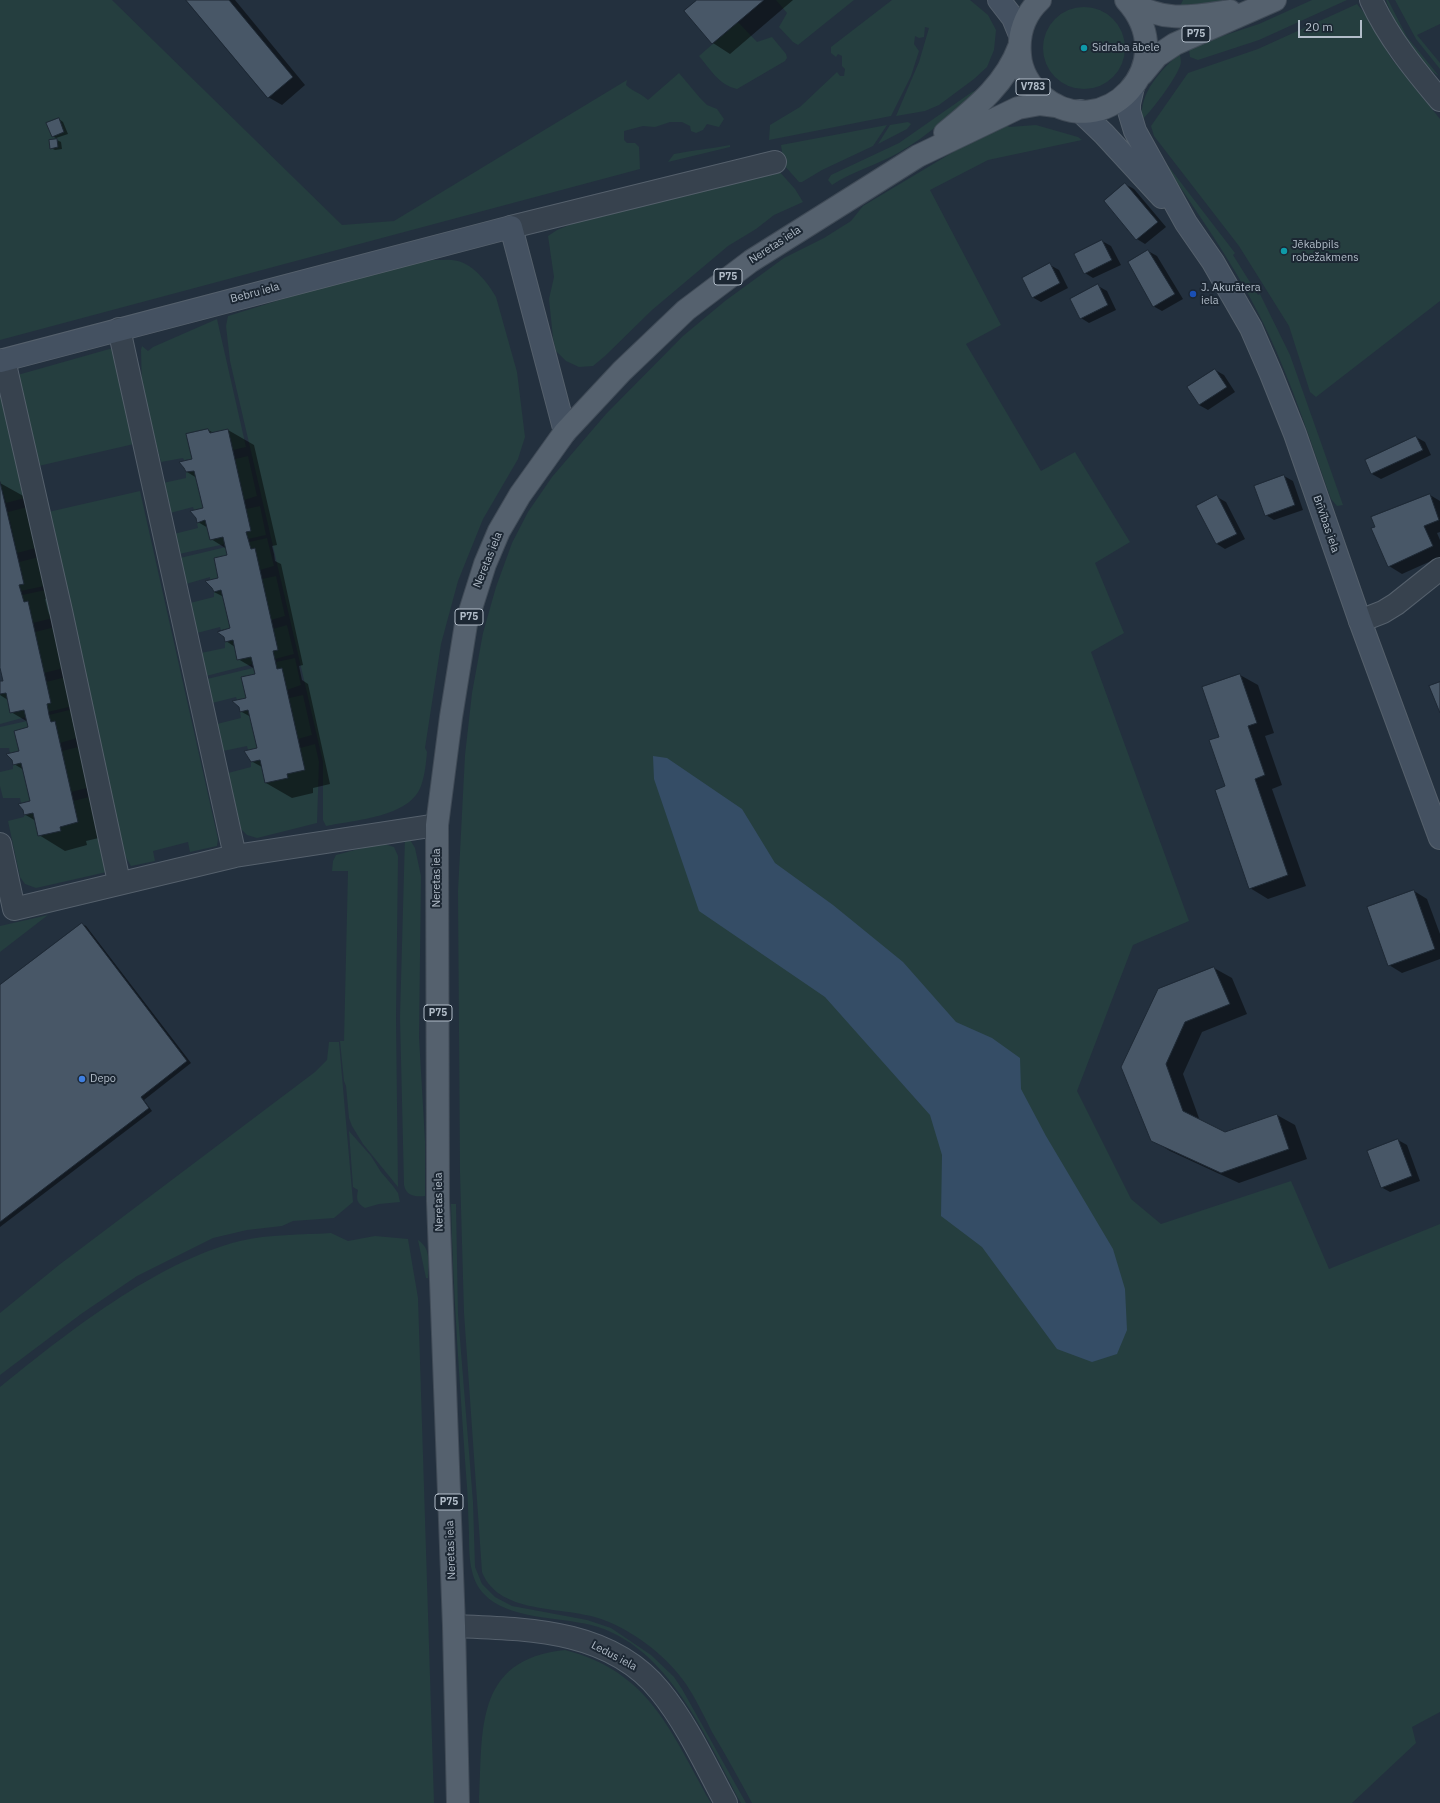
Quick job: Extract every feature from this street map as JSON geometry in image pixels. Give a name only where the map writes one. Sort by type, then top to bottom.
[{"type":"main road","name":"V783","points":[[999,0],[1013,18],[1019,41],[1024,71],[1029,82],[1037,92],[1056,106],[1080,111],[1104,108],[1125,96],[1136,82]]},
{"type":"main road","points":[[918,156],[991,94],[1007,73],[1029,13],[1040,0]]},
{"type":"main road","points":[[1126,0],[1151,13],[1179,18],[1269,3]]},
{"type":"main road","points":[[1126,0],[1140,18],[1146,42],[1147,54],[1129,104],[1130,120],[1140,141],[1186,223]]},
{"type":"main road","name":"P75","points":[[1136,82],[1148,65],[1168,48],[1269,3]]},
{"type":"main road","name":"P75","points":[[918,156],[1018,108],[1034,105],[1056,106]]},
{"type":"main road","points":[[1080,111],[1104,134],[1186,223]]},
{"type":"main road","name":"Neretas iela","points":[[458,1803],[454,1626],[438,1201],[437,824],[466,624],[475,594],[499,531],[524,489],[565,432],[622,371],[670,324],[751,260],[918,156]]},
{"type":"main road","name":"Brīvības iela","points":[[1186,223],[1213,262],[1251,328],[1271,374],[1295,434],[1360,621],[1440,838]]},
{"type":"main road","points":[[511,227],[565,432]]},
{"type":"main road","name":"Bebru iela","points":[[2,360],[511,227]]},
{"type":"street","points":[[1371,0],[1388,32],[1404,56],[1440,100]]},
{"type":"street","points":[[511,227],[775,162]]},
{"type":"street","points":[[119,329],[235,856]]},
{"type":"street","points":[[2,360],[61,611],[119,882]]},
{"type":"street","points":[[1360,621],[1383,612],[1396,604],[1440,569]]},
{"type":"street","points":[[0,844],[14,909],[119,882],[235,856],[437,824]]},
{"type":"street","name":"Ledus iela","points":[[454,1626],[520,1629],[568,1635],[609,1651],[640,1669],[661,1691],[684,1726],[726,1803]]},
{"type":"green space","points":[[0,0],[112,0],[342,225],[394,221],[627,80],[626,85],[648,100],[679,73],[700,98],[707,105],[717,109],[724,119],[719,127],[707,124],[703,130],[696,133],[691,131],[690,126],[682,122],[670,122],[655,127],[643,126],[624,131],[624,140],[627,143],[635,143],[639,147],[640,169],[0,340]]},
{"type":"green space","points":[[776,0],[854,0],[798,45],[793,42],[779,27],[787,13]]},
{"type":"green space","points":[[892,0],[970,0],[988,15],[996,30],[994,50],[987,67],[974,79],[939,105],[925,111],[896,116],[919,62],[929,28],[925,27],[924,37],[919,38],[915,36],[914,44],[919,51],[911,76],[891,116],[769,140],[770,125],[800,107],[837,72],[840,76],[844,76],[845,69],[842,66],[842,56],[838,54],[836,57],[831,53],[831,47]]},
{"type":"green space","points":[[1183,0],[1235,0],[1210,6],[1180,6]]},
{"type":"green space","points":[[1312,0],[1347,0],[1259,40],[1198,60],[1190,57],[1189,49],[1201,43],[1259,24]]},
{"type":"green space","points":[[1386,0],[1388,0],[1407,37],[1439,76],[1430,70],[1414,53],[1400,32]]},
{"type":"green space","points":[[1395,0],[1440,0],[1440,24],[1417,35],[1440,63],[1440,69],[1416,39]]},
{"type":"green space","points":[[1357,4],[1366,15],[1391,58],[1440,119],[1440,301],[1316,397],[1310,392],[1289,326],[1239,246],[1154,136],[1151,126],[1188,73],[1258,49]]},
{"type":"green space","points":[[1076,7],[1092,7],[1107,14],[1118,25],[1125,40],[1125,56],[1122,64],[1113,77],[1100,86],[1092,89],[1076,89],[1061,82],[1050,71],[1043,56],[1043,40],[1050,25],[1061,14]]},
{"type":"green space","points":[[738,22],[757,42],[772,37],[786,54],[787,58],[785,61],[737,89],[720,80],[699,56]]},
{"type":"green space","points":[[1180,53],[1181,64],[1174,79],[1158,102],[1142,120],[1144,101],[1152,83],[1165,67]]},
{"type":"green space","points":[[981,89],[931,131],[898,153],[832,185],[828,180],[831,175],[899,143],[972,92]]},
{"type":"green space","points":[[1005,121],[1009,127],[1036,125],[1078,137],[1082,140],[988,160],[930,190],[1001,325],[966,344],[1041,471],[1075,452],[1130,542],[1095,563],[1124,633],[1091,652],[1189,921],[1133,945],[1077,1091],[1131,1199],[1161,1224],[1291,1181],[1329,1269],[1440,1224],[1440,1712],[1412,1727],[1416,1743],[1352,1803],[752,1803],[686,1684],[670,1665],[652,1648],[631,1633],[609,1622],[575,1613],[538,1608],[504,1597],[491,1587],[482,1572],[464,1313],[460,1173],[458,891],[465,755],[472,693],[483,633],[496,587],[512,543],[528,512],[552,477],[606,414],[683,336],[725,301],[784,258],[824,238],[851,221],[863,206]]},
{"type":"green space","points":[[908,122],[911,124],[907,129],[878,144],[890,125]]},
{"type":"green space","points":[[887,125],[873,146],[822,170],[802,182],[799,182],[784,165],[781,145]]},
{"type":"green space","points":[[730,145],[730,147],[668,162],[674,154]]},
{"type":"green space","points":[[1152,145],[1235,253],[1233,255],[1258,295],[1260,294],[1290,355],[1343,505],[1337,506],[1331,499],[1286,373],[1256,308],[1228,260]]},
{"type":"green space","points":[[778,170],[795,189],[803,202],[774,215],[756,229],[728,246],[652,310],[593,366],[579,367],[566,361],[556,351],[553,338],[549,299],[554,277],[548,236],[557,230],[579,221]]},
{"type":"green space","points":[[455,260],[470,266],[485,281],[496,297],[517,372],[525,437],[518,459],[483,519],[458,581],[441,644],[425,748],[427,752],[425,769],[421,786],[415,796],[406,804],[394,811],[366,819],[326,826],[323,820],[323,762],[230,361],[226,326],[228,316],[312,290],[417,262]]},
{"type":"green space","points":[[217,319],[246,447],[233,450],[228,429],[210,433],[208,429],[186,435],[192,459],[184,460],[183,458],[161,462],[142,390],[142,346],[148,351],[153,347]]},
{"type":"green space","points":[[113,348],[134,444],[34,467],[14,376]]},
{"type":"green space","points":[[0,380],[29,497],[6,503],[0,482]]},
{"type":"green space","points":[[248,456],[257,496],[244,500],[235,459]]},
{"type":"green space","points":[[194,471],[203,508],[194,510],[193,507],[170,513],[163,483],[186,478],[186,472]]},
{"type":"green space","points":[[140,491],[218,839],[217,846],[190,852],[188,842],[153,851],[155,861],[131,866],[124,854],[44,513]]},
{"type":"green space","points":[[31,506],[40,547],[17,553],[8,512]]},
{"type":"green space","points":[[260,506],[266,535],[248,539],[246,532],[251,530],[246,509]]},
{"type":"green space","points":[[205,520],[210,540],[223,537],[225,544],[179,554],[174,534],[198,528],[197,523]]},
{"type":"green space","points":[[267,538],[274,566],[260,570],[255,548],[251,549],[249,542]]},
{"type":"green space","points":[[226,547],[227,555],[218,578],[210,580],[210,577],[186,584],[180,558]]},
{"type":"green space","points":[[43,556],[49,585],[21,591],[19,585],[24,583],[19,562]]},
{"type":"green space","points":[[276,576],[285,616],[271,620],[262,579]]},
{"type":"green space","points":[[50,589],[57,617],[33,623],[28,601],[24,602],[22,595]]},
{"type":"green space","points":[[221,590],[230,628],[221,630],[220,627],[197,633],[190,603],[214,597],[214,592]]},
{"type":"green space","points":[[287,625],[294,654],[275,659],[273,651],[278,650],[273,629]]},
{"type":"green space","points":[[59,626],[68,667],[44,673],[35,632]]},
{"type":"green space","points":[[233,640],[237,660],[251,657],[253,664],[206,676],[201,653],[225,648],[225,642]]},
{"type":"green space","points":[[295,658],[301,685],[287,690],[282,668],[277,669],[276,662]]},
{"type":"green space","points":[[253,668],[255,674],[241,677],[246,698],[237,700],[236,697],[212,703],[207,679]]},
{"type":"green space","points":[[70,676],[77,705],[48,712],[47,704],[51,703],[46,682]]},
{"type":"green space","points":[[6,693],[10,713],[24,710],[26,717],[0,724],[0,694]]},
{"type":"green space","points":[[303,695],[312,735],[298,739],[289,698]]},
{"type":"green space","points":[[77,708],[84,736],[60,743],[55,721],[51,722],[49,715]]},
{"type":"green space","points":[[248,710],[257,748],[248,750],[247,746],[223,751],[217,724],[241,718],[240,712]]},
{"type":"green space","points":[[27,721],[28,727],[14,731],[19,751],[10,753],[9,748],[0,748],[0,727]]},
{"type":"green space","points":[[315,744],[319,762],[317,823],[257,838],[247,835],[241,829],[228,773],[251,767],[251,762],[260,760],[265,783],[288,778],[287,774],[300,748]]},
{"type":"green space","points":[[86,745],[95,786],[71,792],[62,751]]},
{"type":"green space","points":[[21,763],[30,801],[21,803],[20,798],[3,798],[0,786],[0,772],[13,769],[13,765]]},
{"type":"green space","points":[[97,795],[111,871],[36,888],[25,884],[20,877],[8,821],[33,813],[38,836],[61,831],[60,827],[78,822],[73,801]]},
{"type":"green space","points":[[405,836],[409,838],[415,848],[421,876],[419,1037],[425,1141],[425,1196],[414,1196],[409,1194],[404,1185],[400,1017]]},
{"type":"green space","points":[[381,843],[394,847],[398,856],[396,1018],[398,1187],[363,1144],[352,1126],[349,1118],[340,1041],[344,1041],[348,871],[332,871],[333,861],[336,855]]},
{"type":"green space","points":[[48,915],[0,952],[0,926]]},
{"type":"green space","points":[[329,1042],[339,1042],[353,1202],[334,1218],[293,1221],[282,1226],[247,1230],[213,1238],[137,1276],[81,1314],[0,1375],[0,1313],[59,1265],[315,1072],[327,1060]]},
{"type":"green space","points":[[349,1131],[371,1156],[381,1172],[393,1186],[398,1193],[400,1202],[379,1204],[365,1208],[359,1203],[357,1199],[358,1190],[353,1187]]},
{"type":"green space","points":[[451,1204],[456,1204],[458,1314],[473,1502],[475,1567],[482,1584],[495,1597],[512,1606],[587,1620],[611,1628],[651,1655],[674,1677],[682,1689],[746,1803],[741,1803],[699,1724],[682,1698],[664,1673],[642,1652],[618,1636],[591,1625],[534,1616],[506,1608],[494,1602],[484,1594],[476,1584],[469,1552],[467,1489],[455,1305]]},
{"type":"green space","points":[[331,1233],[348,1241],[375,1236],[408,1239],[418,1298],[434,1803],[0,1803],[0,1387],[83,1323],[145,1282],[176,1265],[208,1251],[240,1241],[274,1236]]},
{"type":"green space","points":[[418,1240],[427,1252],[429,1262],[428,1278],[426,1278]]},
{"type":"green space","points":[[565,1650],[594,1660],[618,1673],[638,1690],[655,1708],[670,1730],[711,1803],[479,1803],[481,1750],[484,1726],[489,1703],[498,1684],[513,1668],[535,1656]]},
{"type":"water","points":[[653,756],[667,758],[742,809],[775,863],[833,905],[903,962],[956,1022],[992,1038],[1020,1058],[1021,1089],[1046,1136],[1113,1249],[1125,1289],[1127,1330],[1117,1354],[1092,1362],[1057,1349],[982,1247],[941,1216],[942,1155],[930,1115],[825,997],[699,911],[654,779]]},
{"type":"building","points":[[186,0],[229,0],[293,77],[268,98]]},
{"type":"building","points":[[697,0],[764,0],[712,44],[684,11]]},
{"type":"building","points":[[59,118],[64,132],[52,137],[46,123]]},
{"type":"building","points":[[57,139],[58,147],[50,149],[49,140]]},
{"type":"building","points":[[1125,183],[1158,222],[1136,240],[1104,201]]},
{"type":"building","points":[[1102,240],[1112,260],[1084,274],[1074,254]]},
{"type":"building","points":[[1148,250],[1175,294],[1153,307],[1128,262]]},
{"type":"building","points":[[1050,263],[1060,283],[1032,298],[1022,278]]},
{"type":"building","points":[[1098,284],[1108,305],[1080,319],[1070,299]]},
{"type":"building","points":[[1215,369],[1227,387],[1199,405],[1187,387]]},
{"type":"building","points":[[208,429],[210,433],[228,429],[251,531],[246,532],[251,549],[255,548],[278,650],[273,651],[277,669],[282,668],[305,770],[287,774],[288,778],[265,783],[260,760],[251,762],[244,751],[257,748],[248,710],[240,712],[239,707],[232,701],[246,698],[241,677],[255,674],[251,657],[237,660],[233,640],[225,642],[224,637],[217,632],[230,628],[221,590],[214,592],[205,581],[218,578],[214,558],[227,555],[223,537],[210,540],[205,520],[197,523],[196,518],[190,511],[203,508],[194,471],[186,472],[179,462],[192,459],[186,434]]},
{"type":"building","points":[[1416,436],[1423,450],[1371,474],[1365,460]]},
{"type":"building","points":[[1284,475],[1295,505],[1265,516],[1254,486]]},
{"type":"building","points":[[0,482],[24,584],[19,585],[24,602],[28,601],[51,703],[47,704],[49,715],[51,722],[55,721],[78,822],[60,827],[61,831],[38,836],[33,813],[24,815],[23,810],[18,804],[30,801],[21,763],[13,765],[12,760],[6,754],[19,751],[14,731],[28,727],[24,710],[10,713],[6,693],[0,694],[0,681],[3,681],[0,668]]},
{"type":"building","points":[[1430,494],[1439,520],[1424,526],[1433,546],[1388,567],[1371,528],[1375,527],[1371,517]]},
{"type":"building","points":[[1217,495],[1237,534],[1216,544],[1196,506]]},
{"type":"building","points":[[1240,674],[1257,723],[1248,726],[1265,775],[1255,779],[1288,875],[1249,889],[1215,790],[1225,786],[1209,740],[1219,737],[1202,687]]},
{"type":"building","points":[[1440,682],[1440,713],[1429,686]]},
{"type":"building","points":[[1414,890],[1435,949],[1388,966],[1367,907]]},
{"type":"building","name":"Depo","points":[[82,923],[187,1061],[141,1097],[149,1108],[0,1222],[0,985]]},
{"type":"building","points":[[1214,967],[1230,1004],[1185,1022],[1166,1064],[1183,1111],[1225,1132],[1277,1114],[1289,1149],[1221,1173],[1151,1141],[1121,1067],[1158,989]]},
{"type":"building","points":[[1398,1139],[1412,1176],[1381,1188],[1367,1151]]},
{"type":"place","name":"Sidraba ābele","points":[[1084,48]]},
{"type":"place","name":"Jēkabpils robežakmens","points":[[1284,251]]},
{"type":"place","name":"J. Akurātera iela","points":[[1193,294]]},
{"type":"place","name":"Depo","points":[[82,1079]]}]
